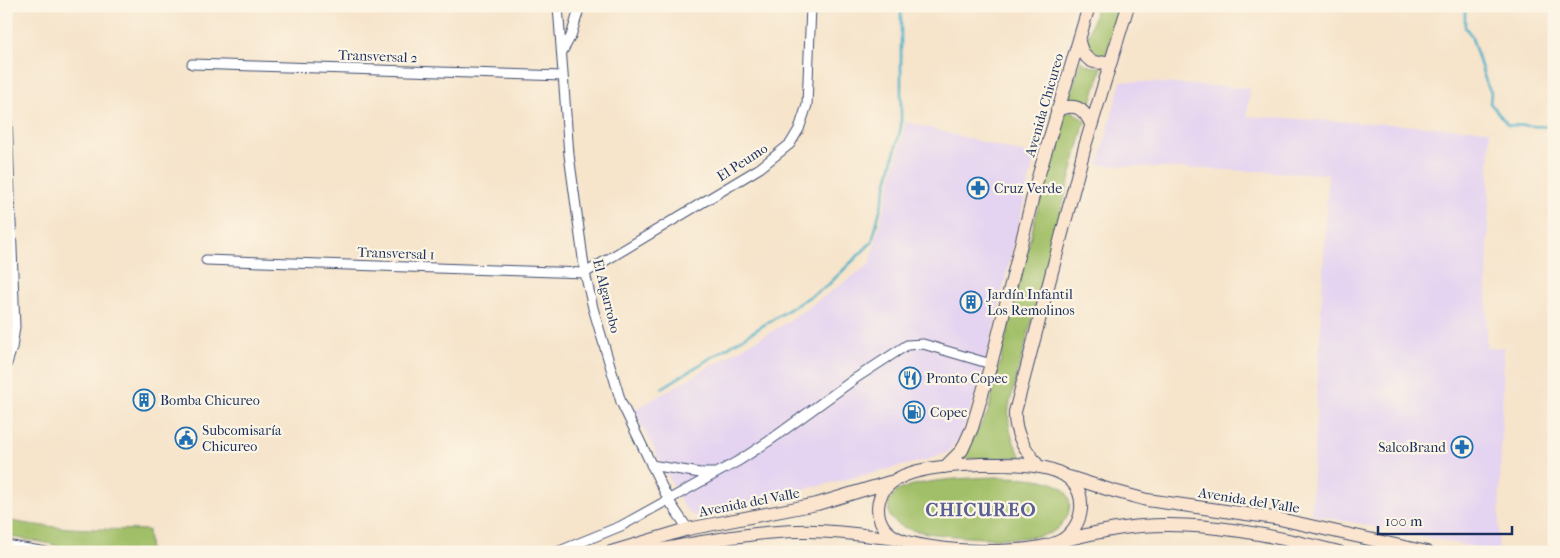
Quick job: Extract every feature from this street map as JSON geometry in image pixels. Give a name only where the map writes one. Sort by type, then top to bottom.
[{"type":"main road","name":"Avenida Chicureo","points":[[945,467],[957,456],[966,442],[991,364],[1036,184],[1089,6]]},
{"type":"main road","points":[[1039,467],[1026,451],[1020,439],[1015,425],[1015,412],[1091,124],[1128,6]]},
{"type":"main road","points":[[1078,42],[1083,54],[1090,61],[1100,63],[1110,61]]},
{"type":"main road","points":[[1057,110],[1076,107],[1084,112],[1091,124]]},
{"type":"main road","name":"Avenida del Valle","points":[[612,552],[688,529],[817,504],[918,472],[945,467],[998,464],[1039,467],[1147,500],[1275,518],[1427,552]]},
{"type":"main road","points":[[1055,543],[1071,532],[1078,522],[1081,510],[1078,489],[1066,476]]},
{"type":"main road","points":[[892,481],[881,494],[878,511],[884,528],[898,539]]},
{"type":"main road","points":[[647,552],[730,537],[784,532],[834,532],[898,539],[938,549],[990,551],[1033,548],[1116,529],[1142,526],[1178,526],[1268,536],[1339,552]]},
{"type":"street","name":"El Algarrobo","points":[[558,6],[569,155],[585,273],[593,308],[621,402],[669,501],[688,529]]},
{"type":"street","points":[[562,52],[571,36],[580,6]]},
{"type":"street","name":"El Peumo","points":[[585,273],[760,168],[790,144],[799,129],[807,104],[812,6]]},
{"type":"street","name":"Transversal 2","points":[[192,64],[563,76]]},
{"type":"street","points":[[6,91],[15,327],[12,348],[6,366]]},
{"type":"street","name":"Transversal 1","points":[[206,260],[585,273]]},
{"type":"street","points":[[557,552],[621,526],[669,501],[769,441],[856,378],[907,346],[923,344],[991,364]]},
{"type":"street","points":[[651,465],[700,473],[716,473]]},
{"type":"street","points":[[6,546],[46,552]]},
{"type":"shaded area","points":[[1121,81],[1250,88],[1247,116],[1490,130],[1486,348],[1504,347],[1498,552],[1311,514],[1328,174],[1098,165]]},
{"type":"shaded area","points":[[906,122],[1035,156],[982,375],[962,433],[948,452],[930,459],[693,516],[684,507],[634,410],[783,325],[870,264]]},
{"type":"green space","points":[[1097,6],[1121,6],[1106,54],[1099,59],[1090,56],[1085,47]]},
{"type":"green space","points":[[1081,60],[1090,66],[1102,67],[1088,111],[1080,103],[1068,102]]},
{"type":"green space","points":[[1072,111],[1085,121],[1009,406],[1011,433],[1022,457],[961,459],[988,412],[1045,178],[1065,113]]},
{"type":"green space","points":[[997,477],[1031,478],[1055,484],[1064,490],[1069,499],[1069,511],[1066,518],[1059,527],[1050,533],[1039,536],[980,538],[921,532],[901,526],[890,517],[889,502],[893,495],[900,490],[942,480]]},
{"type":"green space","points":[[6,520],[59,527],[148,530],[150,552],[63,552],[52,544],[6,536]]},
{"type":"waterway","points":[[662,388],[827,286],[872,242],[901,127],[901,6]]},
{"type":"waterway","points":[[1465,6],[1465,27],[1471,35],[1491,92],[1490,103],[1508,125],[1554,127]]},
{"type":"waterway","points":[[1554,189],[1554,203]]},
{"type":"place","name":"Cruz Verde","points":[[978,188]]},
{"type":"place","name":"Jardín Infantil Los Remolinos","points":[[971,302]]},
{"type":"place","name":"Pronto Copec","points":[[910,378]]},
{"type":"place","name":"Bomba Chicureo","points":[[144,400]]},
{"type":"place","name":"Copec","points":[[914,412]]},
{"type":"place","name":"Subcomisaría Chicureo","points":[[186,438]]},
{"type":"place","name":"SalcoBrand","points":[[1462,447]]},
{"type":"district","name":"CHICUREO","points":[[981,509]]}]
